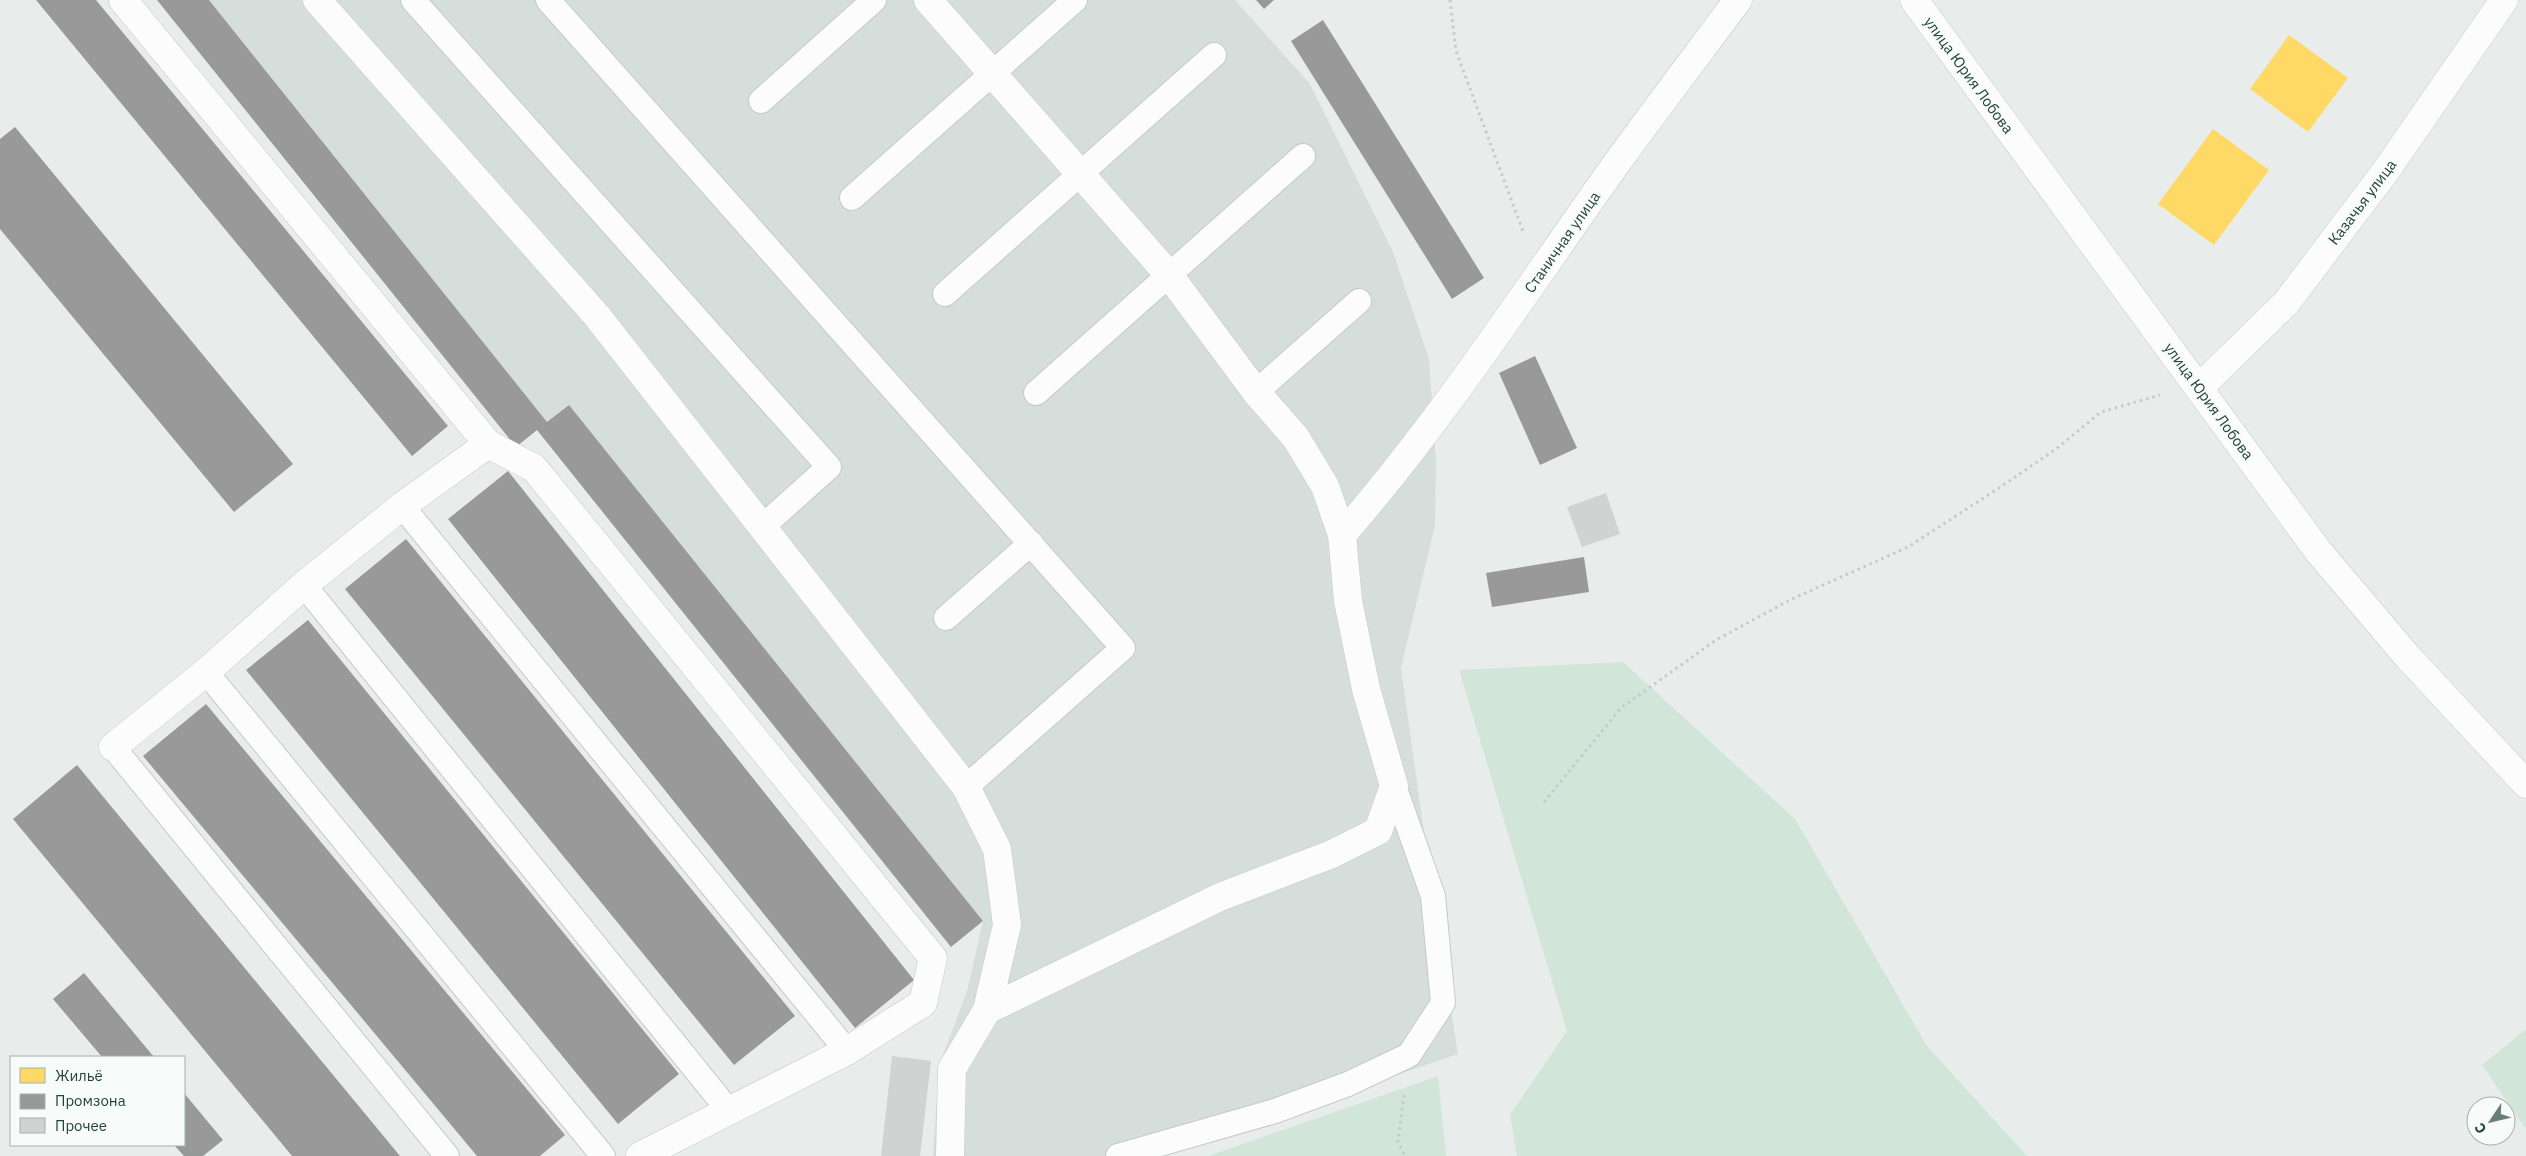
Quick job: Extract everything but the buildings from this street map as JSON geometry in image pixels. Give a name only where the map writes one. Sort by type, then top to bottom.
[{"type":"street","points":[[123,0],[488,444],[534,468],[933,958],[923,1003],[847,1051],[640,1156]]},
{"type":"street","points":[[318,0],[597,316],[966,788],[997,849],[1007,924],[987,1010],[952,1069],[950,1156]]},
{"type":"street","points":[[928,0],[1169,275],[1256,392],[1296,438],[1325,486],[1342,535],[1351,619],[1366,690],[1394,786],[1378,831],[1332,854],[1220,897],[987,1010]]},
{"type":"street","name":"Станичная улица","points":[[1342,535],[1386,484],[1540,274],[1616,164],[1738,0]]},
{"type":"street","name":"улица Юрия Лобова","points":[[1914,0],[2200,387],[2318,551],[2408,656],[2526,784]]},
{"type":"street","name":"Казачья улица","points":[[2200,387],[2286,303],[2385,172],[2504,0]]},
{"type":"street","points":[[113,747],[206,672],[304,585],[402,506],[488,444]]},
{"type":"lane","points":[[413,0],[829,467],[762,527]]},
{"type":"lane","points":[[548,0],[1123,648],[966,788]]},
{"type":"lane","points":[[761,101],[874,0]]},
{"type":"lane","points":[[852,198],[1075,0]]},
{"type":"lane","points":[[945,294],[1214,55]]},
{"type":"lane","points":[[1036,393],[1303,156]]},
{"type":"lane","points":[[1256,392],[1359,301]]},
{"type":"lane","points":[[402,506],[847,1051]]},
{"type":"lane","points":[[946,618],[1031,543]]},
{"type":"lane","points":[[304,585],[729,1111]]},
{"type":"lane","points":[[206,672],[603,1156]]},
{"type":"lane","points":[[113,747],[447,1156]]},
{"type":"lane","points":[[1118,1156],[1275,1111],[1348,1084],[1408,1055],[1443,1003],[1433,896],[1394,786]]},
{"type":"path","points":[[1450,0],[1456,51],[1505,188],[1540,274]]},
{"type":"path","points":[[1544,802],[1621,708],[1716,640],[1792,599],[1908,547],[2040,460],[2101,412],[2146,397],[2200,387]]},
{"type":"path","points":[[1405,1156],[1398,1142],[1408,1055]]},
{"type":"shaded area","points":[[209,0],[1235,0],[1310,84],[1393,252],[1429,359],[1436,461],[1435,525],[1401,668],[1433,896],[1458,1054],[1160,1156],[933,1156],[939,1066],[967,991],[983,921],[569,405],[547,422]]},
{"type":"green space","points":[[1623,662],[1795,819],[1927,1046],[2027,1156],[1517,1156],[1510,1115],[1567,1031],[1459,670]]},
{"type":"green space","points":[[2526,1029],[2526,1129],[2516,1114],[2516,1096],[2503,1096],[2482,1065]]},
{"type":"green space","points":[[1438,1076],[1446,1156],[1208,1156]]}]
